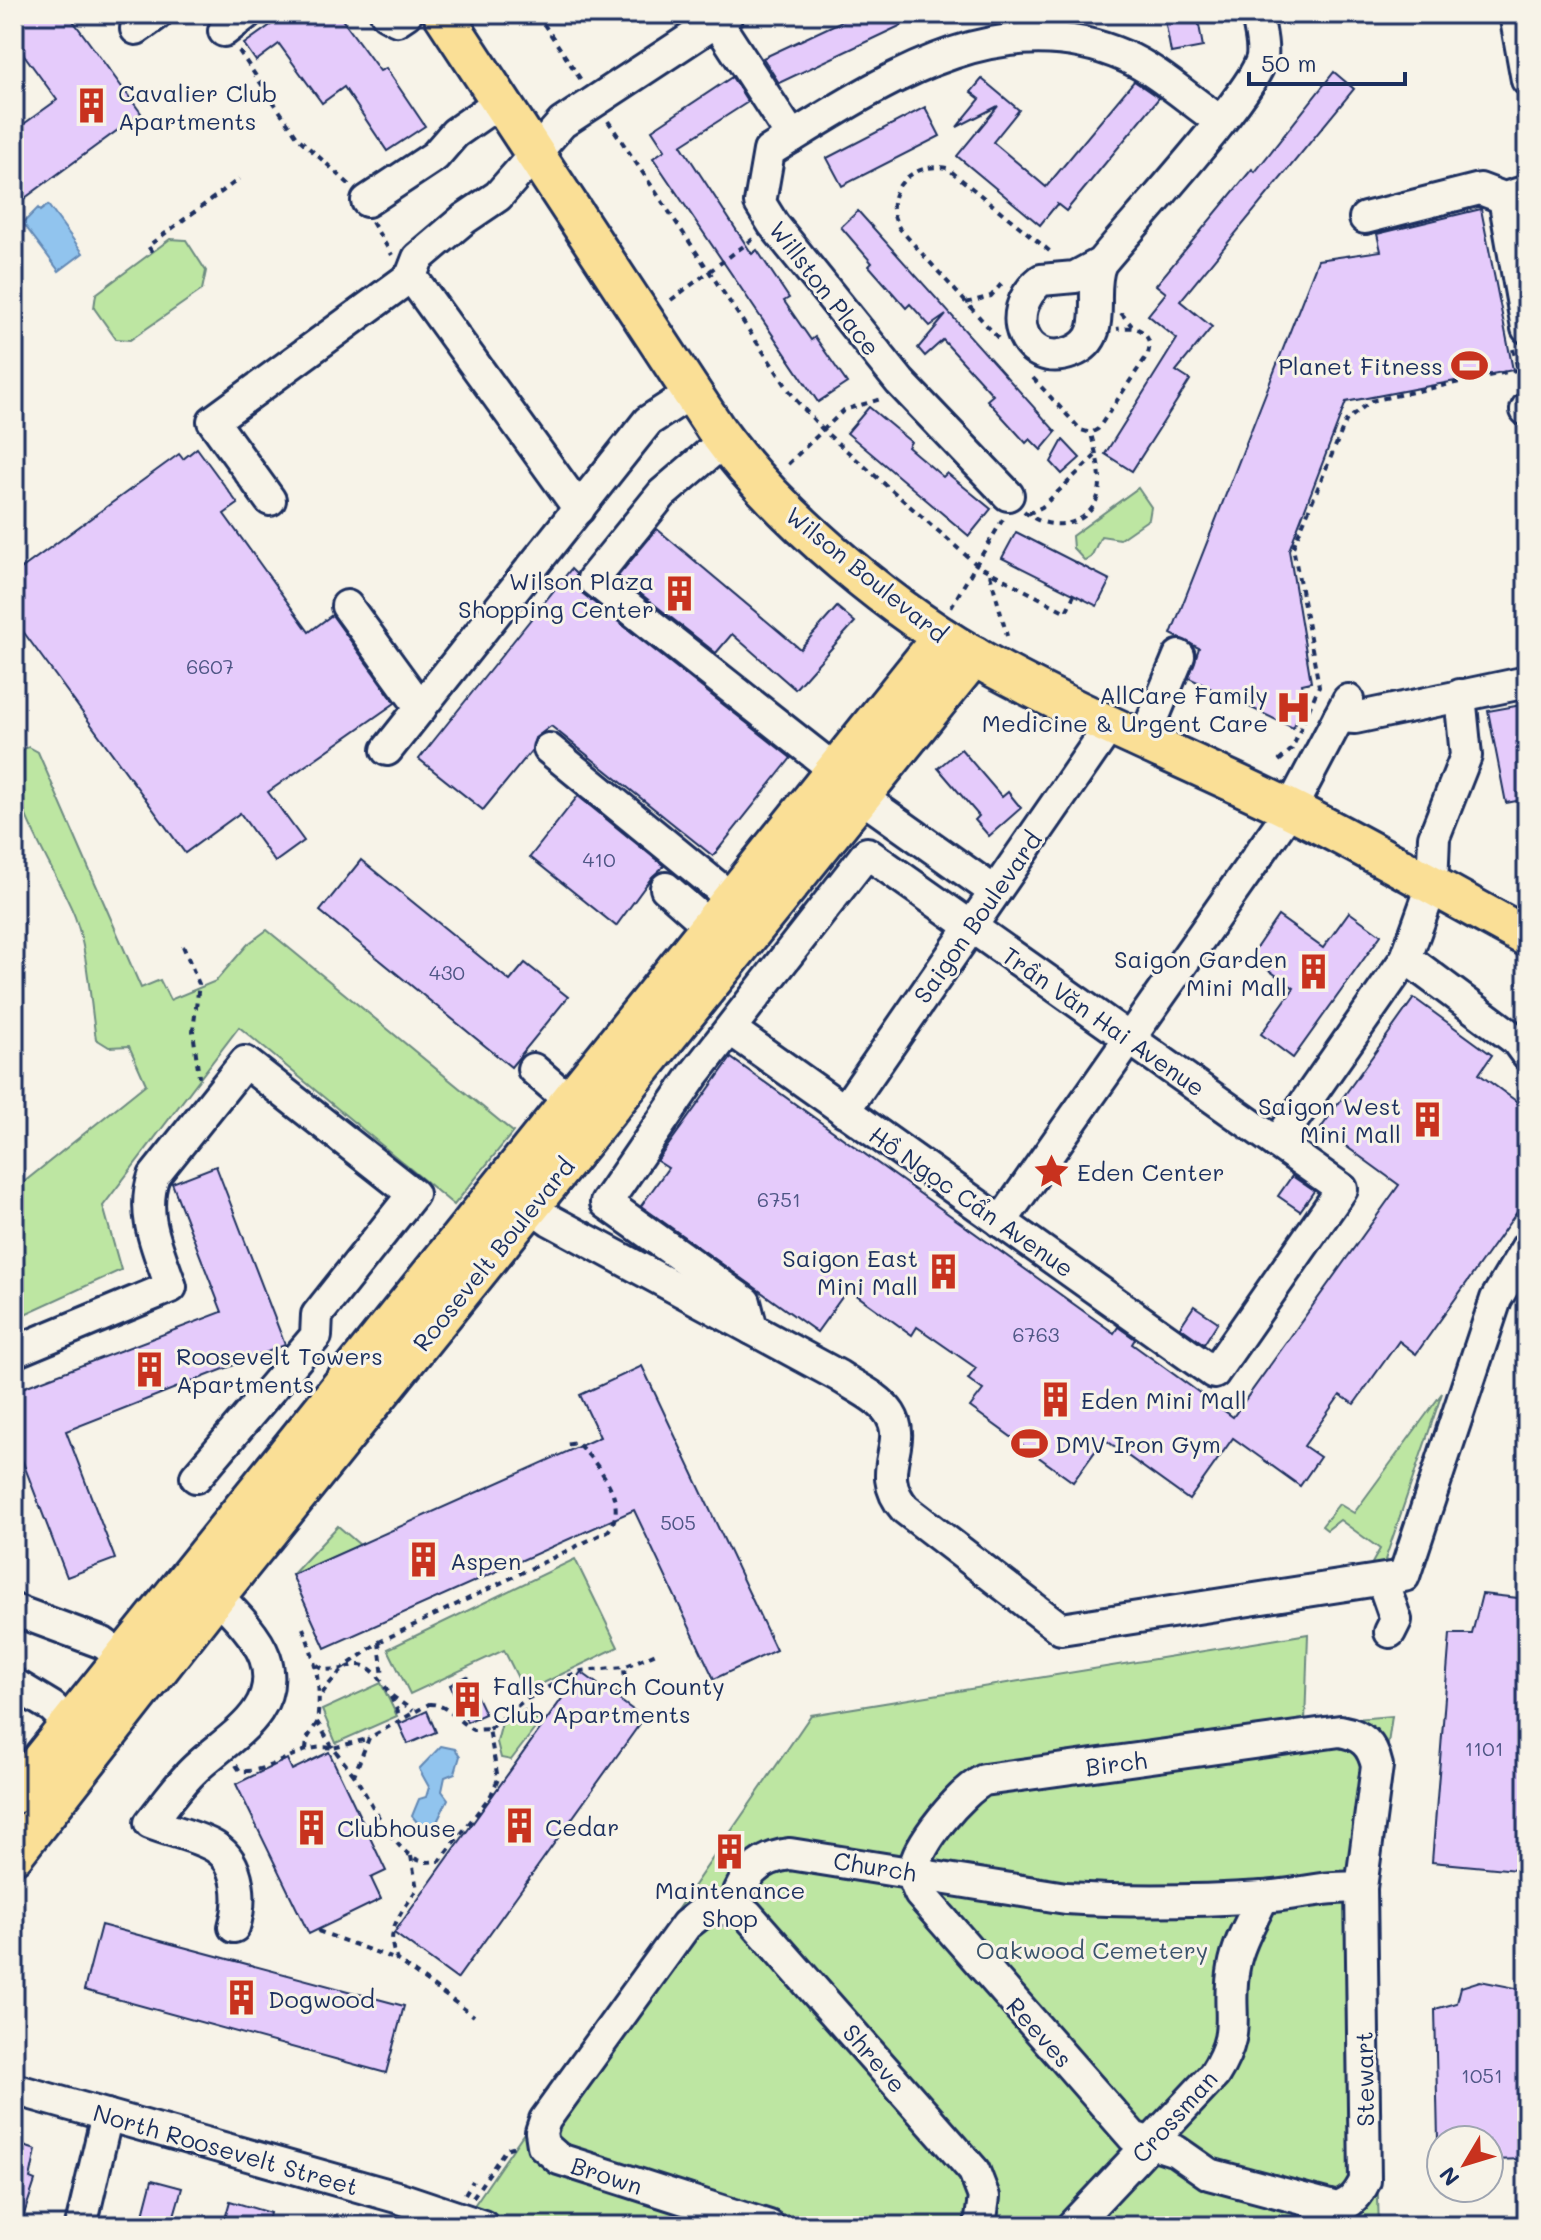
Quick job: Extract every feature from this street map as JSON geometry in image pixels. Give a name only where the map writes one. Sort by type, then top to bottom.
[{"type":"main road","name":"Wilson Boulevard","points":[[443,14],[724,441],[750,473],[803,526],[956,633],[1128,732],[1290,810],[1527,937]]},
{"type":"main road","name":"Roosevelt Boulevard","points":[[14,1794],[82,1736],[515,1196],[761,922],[848,784],[956,633]]},
{"type":"main road","name":"Roosevelt Boulevard","points":[[515,1196],[569,1100],[721,912],[848,784]]},
{"type":"main road","name":"Roosevelt Boulevard","points":[[14,1854],[82,1736],[122,1657],[204,1582]]},
{"type":"street","points":[[386,14],[397,20],[406,14]]},
{"type":"street","points":[[1101,263],[1220,121],[1256,73],[1262,57],[1257,14]]},
{"type":"street","points":[[1515,14],[1527,80]]},
{"type":"street","points":[[270,500],[213,421],[411,276],[418,258],[464,219],[498,196],[562,123],[719,16],[792,137]]},
{"type":"street","name":"Willston Place","points":[[1018,504],[903,386],[773,223],[760,203],[769,151],[901,72],[975,44],[1051,37],[1126,56],[1220,121]]},
{"type":"street","points":[[367,201],[435,156],[455,133],[501,101]]},
{"type":"street","points":[[1365,218],[1480,189],[1515,194],[1499,238],[1527,328]]},
{"type":"street","points":[[411,276],[579,509]]},
{"type":"street","points":[[387,750],[648,421],[691,393]]},
{"type":"street","points":[[724,441],[662,494],[593,579],[848,784],[995,892]]},
{"type":"street","points":[[347,606],[421,708]]},
{"type":"street","name":"Saigon Boulevard","points":[[844,1111],[995,892],[1128,732],[1179,656]]},
{"type":"street","points":[[1001,1222],[1290,810],[1344,709],[1355,718],[1527,682]]},
{"type":"street","points":[[1277,1143],[1406,958],[1432,886],[1434,837],[1466,756],[1460,695]]},
{"type":"street","points":[[549,749],[721,912]]},
{"type":"street","name":"Trần Văn Hai Avenue","points":[[730,1029],[867,853],[1342,1189],[1214,1373]]},
{"type":"street","points":[[666,888],[721,912],[761,922]]},
{"type":"street","points":[[1406,958],[1516,1040],[1527,1055]]},
{"type":"street","points":[[730,1029],[693,1076],[606,1203],[745,1302],[752,1329]]},
{"type":"street","name":"Hồ Ngọc Cẩn Avenue","points":[[730,1029],[1214,1373]]},
{"type":"street","points":[[14,1352],[171,1287],[149,1220],[146,1197],[154,1176],[245,1062],[413,1194],[317,1315],[316,1336],[196,1477]]},
{"type":"street","points":[[533,1069],[569,1100]]},
{"type":"street","points":[[515,1196],[839,1376],[882,1405],[892,1416],[896,1437],[890,1469],[891,1494],[905,1509],[1061,1629],[1404,1576],[1496,1299],[1527,1247]]},
{"type":"street","points":[[1382,1580],[1396,1620],[1390,1632]]},
{"type":"street","points":[[204,1582],[257,1643],[268,1676],[257,1714],[190,1773],[150,1823],[217,1848],[236,1875],[241,1905],[234,1927]]},
{"type":"street","points":[[14,1610],[103,1643],[122,1657]]},
{"type":"street","points":[[14,1685],[52,1707],[82,1736]]},
{"type":"street","name":"Birch","points":[[914,1872],[919,1854],[962,1794],[984,1780],[1340,1731],[1365,1740]]},
{"type":"street","name":"Stewart","points":[[1148,2145],[1176,2151],[1209,2174],[1330,2208],[1347,2205],[1358,2195],[1365,2181],[1361,1888],[1377,1766],[1373,1750],[1365,1740]]},
{"type":"street","name":"Church","points":[[733,1908],[746,1875],[760,1862],[790,1854],[1066,1898],[1263,1897],[1321,1887],[1361,1888]]},
{"type":"street","name":"Reeves","points":[[914,1872],[920,1894],[950,1930],[1133,2137],[1148,2145]]},
{"type":"street","name":"Crossman","points":[[1072,2226],[1214,2075],[1227,2054],[1233,2034],[1234,1964],[1263,1897]]},
{"type":"street","points":[[543,2145],[541,2132],[545,2120],[686,1925],[705,1910],[733,1908]]},
{"type":"street","name":"Shreve","points":[[733,1908],[747,1914],[974,2171],[984,2197],[980,2226]]},
{"type":"street","name":"North Roosevelt Street","points":[[14,2089],[107,2115],[429,2218],[477,2212]]},
{"type":"street","points":[[81,2226],[107,2115]]},
{"type":"street","name":"Brown","points":[[543,2145],[559,2159],[769,2226]]},
{"type":"path","points":[[537,14],[795,399],[823,430],[990,574],[1066,612],[1074,595]]},
{"type":"path","points":[[235,22],[298,138],[367,201],[373,228],[411,276]]},
{"type":"path","points":[[152,252],[148,246],[239,179]]},
{"type":"path","points":[[671,300],[773,223]]},
{"type":"path","points":[[966,303],[991,296],[1004,281]]},
{"type":"path","points":[[1116,307],[1132,326]]},
{"type":"path","points":[[1279,761],[1292,749],[1319,686],[1293,547],[1346,421],[1371,401],[1521,369]]},
{"type":"path","points":[[788,464],[844,410],[858,403],[876,403],[903,386]]},
{"type":"path","points":[[1018,504],[1054,525],[1070,525],[1087,513],[1097,498],[1100,478],[1091,433]]},
{"type":"path","points":[[1018,504],[1042,507],[1095,456]]},
{"type":"path","points":[[956,633],[977,565],[1004,518],[1018,504]]},
{"type":"path","points":[[990,574],[1007,636]]},
{"type":"path","points":[[183,946],[199,984],[193,1031],[204,1115]]},
{"type":"path","points":[[321,1696],[342,1669],[379,1642],[608,1531],[615,1513],[613,1494],[605,1475],[577,1443],[565,1445]]},
{"type":"path","points":[[303,1628],[317,1665],[321,1696],[317,1722],[306,1750]]},
{"type":"path","points":[[379,1642],[383,1677],[400,1718]]},
{"type":"path","points":[[224,1744],[240,1771],[255,1772],[306,1750],[333,1748],[369,1738],[413,1711],[437,1704],[473,1730],[489,1729],[522,1702],[566,1677],[581,1671],[624,1667],[656,1653]]},
{"type":"path","points":[[317,1665],[325,1670],[365,1667],[383,1677]]},
{"type":"path","points":[[615,1697],[625,1684],[624,1667]]},
{"type":"path","points":[[391,1695],[413,1711]]},
{"type":"path","points":[[317,1722],[354,1775],[375,1815],[411,1856],[422,1861],[440,1861],[491,1795],[499,1770],[489,1729]]},
{"type":"path","points":[[354,1775],[369,1738]]},
{"type":"path","points":[[397,1960],[391,1947],[391,1931],[417,1889],[411,1856]]},
{"type":"path","points":[[318,1931],[397,1960],[474,2016]]},
{"type":"path","points":[[14,1981],[24,1981]]},
{"type":"path","points":[[477,2212],[506,2149],[543,2145]]},
{"type":"path","points":[[464,2196],[473,2181]]},
{"type":"green space","points":[[170,239],[186,240],[206,271],[202,290],[130,340],[116,339],[94,308],[96,294]]},
{"type":"green space","points":[[1138,488],[1151,507],[1149,519],[1120,539],[1101,536],[1091,557],[1085,561],[1073,548],[1072,536]]},
{"type":"green space","points":[[29,747],[38,752],[141,988],[160,980],[170,1000],[216,981],[248,944],[267,930],[513,1132],[454,1205],[239,1027],[103,1206],[121,1270],[14,1319],[14,1190],[146,1084],[129,1046],[109,1047],[96,1039],[86,961],[75,917],[34,834],[17,788],[14,768],[17,751]]},
{"type":"green space","points":[[1442,1393],[1385,1560],[1397,1566],[1377,1569],[1371,1565],[1380,1549],[1340,1520],[1327,1530],[1322,1526],[1339,1504],[1354,1513]]},
{"type":"green space","points":[[338,1526],[360,1545],[292,1575]]},
{"type":"green space","points":[[575,1559],[618,1647],[525,1692],[504,1650],[410,1694],[388,1649]]},
{"type":"green space","name":"Oakwood Cemetery","points":[[1308,1634],[1305,1723],[1392,1716],[1367,1889],[1379,2226],[523,2226],[473,2207],[811,1715]]},
{"type":"green space","points":[[381,1683],[397,1716],[336,1743],[322,1710]]},
{"type":"green space","points":[[525,1710],[540,1722],[511,1760],[501,1758],[497,1742],[502,1723]]},
{"type":"water","points":[[48,205],[83,253],[59,271],[23,223],[38,208],[40,211]]},
{"type":"water","points":[[441,1746],[455,1749],[460,1756],[455,1773],[445,1777],[442,1791],[448,1799],[436,1824],[421,1827],[412,1816],[419,1799],[426,1797],[429,1787],[419,1769]]},
{"type":"building","name":"Cavalier Club Apartments","points":[[14,14],[68,14],[141,113],[14,206],[14,131],[57,100],[14,41]]},
{"type":"building","points":[[286,14],[338,14],[380,71],[386,68],[425,126],[387,151],[344,87],[322,103],[279,44],[256,61],[244,44]]},
{"type":"building","points":[[857,14],[925,14],[779,83],[763,58]]},
{"type":"building","points":[[1164,14],[1197,14],[1203,47],[1171,53]]},
{"type":"building","points":[[1334,72],[1354,89],[1180,301],[1212,327],[1176,371],[1190,380],[1132,471],[1105,454],[1177,339],[1148,315],[1166,293],[1156,285],[1252,169],[1255,172]]},
{"type":"building","points":[[732,77],[748,102],[681,145],[752,254],[757,250],[789,298],[784,301],[811,340],[815,337],[847,383],[818,402],[653,158],[665,150],[652,130]]},
{"type":"building","points":[[982,79],[1019,110],[993,142],[1046,187],[1134,81],[1159,98],[1066,211],[1057,204],[1040,225],[957,156],[998,106],[957,127],[980,99],[971,92]]},
{"type":"building","points":[[925,107],[940,136],[842,186],[827,158]]},
{"type":"building","points":[[1481,209],[1513,370],[1346,402],[1289,550],[1311,682],[1302,684],[1305,703],[1293,728],[1189,678],[1199,648],[1171,634],[1318,260],[1381,251],[1377,234]]},
{"type":"building","points":[[858,211],[1056,432],[1041,450],[1030,439],[1026,443],[987,400],[993,395],[943,340],[925,356],[918,348],[946,315],[930,326],[910,304],[906,308],[869,266],[872,263],[841,227]]},
{"type":"building","points":[[869,407],[911,442],[908,447],[943,477],[947,473],[991,509],[969,536],[847,433]]},
{"type":"building","points":[[1063,440],[1080,458],[1062,474],[1051,462]]},
{"type":"building","points":[[197,448],[238,504],[224,514],[309,632],[332,615],[395,703],[268,792],[304,841],[275,862],[240,813],[185,853],[14,619],[14,574],[179,454],[183,459]]},
{"type":"building","name":"Wilson Plaza Shopping Center","points":[[657,529],[800,649],[837,607],[855,622],[795,689],[732,634],[716,653],[618,576]]},
{"type":"building","points":[[1016,532],[1110,580],[1097,606],[1002,558]]},
{"type":"building","points":[[571,569],[576,574],[576,585],[582,593],[791,758],[713,856],[551,726],[535,738],[532,750],[483,810],[419,759]]},
{"type":"building","points":[[1527,704],[1527,799],[1506,803],[1488,711]]},
{"type":"building","points":[[961,749],[1002,797],[1008,792],[1021,808],[989,836],[975,820],[979,816],[938,768]]},
{"type":"building","points":[[578,796],[664,866],[652,877],[616,926],[530,857]]},
{"type":"building","points":[[361,860],[510,981],[525,963],[568,997],[511,1067],[320,911]]},
{"type":"building","name":"Saigon Garden Mini Mall","points":[[1349,912],[1381,935],[1293,1058],[1261,1034],[1294,988],[1250,957],[1278,916],[1323,948]]},
{"type":"building","points":[[1414,998],[1492,1055],[1479,1074],[1527,1109],[1527,1198],[1416,1354],[1399,1341],[1354,1404],[1340,1395],[1304,1446],[1320,1457],[1300,1486],[1233,1438],[1189,1500],[1104,1439],[1073,1482],[970,1407],[983,1390],[968,1379],[976,1368],[917,1327],[912,1335],[848,1289],[817,1332],[641,1206],[668,1168],[657,1161],[731,1058],[1114,1333],[1118,1327],[1135,1339],[1132,1344],[1233,1417],[1399,1185],[1321,1128]]},
{"type":"building","name":"Roosevelt Towers Apartments","points":[[216,1166],[285,1345],[66,1431],[115,1559],[67,1577],[14,1439],[14,1391],[222,1312],[172,1183]]},
{"type":"building","points":[[1292,1176],[1314,1191],[1300,1211],[1278,1196]]},
{"type":"building","points":[[1194,1306],[1218,1322],[1204,1344],[1180,1327]]},
{"type":"building","points":[[642,1366],[776,1650],[714,1679],[634,1510],[325,1648],[292,1575],[600,1437],[580,1395]]},
{"type":"building","points":[[1482,1594],[1527,1599],[1527,1871],[1432,1862],[1450,1634],[1472,1634]]},
{"type":"building","name":"Cedar","points":[[581,1672],[644,1718],[457,1979],[394,1933]]},
{"type":"building","name":"Falls Church County Club Apartments","points":[[467,1676],[485,1714],[467,1722],[450,1685]]},
{"type":"building","name":"Falls Church County Club Apartments","points":[[427,1711],[436,1732],[408,1744],[399,1724]]},
{"type":"building","name":"Clubhouse","points":[[329,1752],[386,1871],[371,1878],[381,1899],[309,1934],[236,1784],[287,1759],[292,1770]]},
{"type":"building","name":"Maintenance Shop","points":[[728,1838],[745,1850],[732,1867],[716,1855]]},
{"type":"building","name":"Dogwood","points":[[101,1925],[404,2006],[386,2073],[84,1990]]},
{"type":"building","points":[[1480,1981],[1521,1989],[1527,2008],[1527,2159],[1505,2160],[1505,2124],[1438,2124],[1435,2009],[1457,2003],[1461,1987]]},
{"type":"building","points":[[14,2143],[36,2150],[30,2179],[35,2181],[20,2226],[14,2226]]},
{"type":"building","points":[[152,2180],[182,2188],[171,2226],[140,2226]]},
{"type":"building","points":[[230,2201],[270,2213],[267,2226],[223,2226]]},
{"type":"place","name":"Cavalier Club Apartments","points":[[92,106]]},
{"type":"place","name":"Planet Fitness","points":[[1469,365]]},
{"type":"place","name":"Wilson Plaza Shopping Center","points":[[680,594]]},
{"type":"place","name":"AllCare Family Medicine & Urgent Care","points":[[1294,708]]},
{"type":"place","name":"Saigon Garden Mini Mall","points":[[1313,972]]},
{"type":"place","name":"Saigon West Mini Mall","points":[[1427,1119]]},
{"type":"place","name":"Eden Center","points":[[1051,1171]]},
{"type":"place","name":"Saigon East Mini Mall","points":[[944,1271]]},
{"type":"place","name":"Roosevelt Towers Apartments","points":[[150,1369]]},
{"type":"place","name":"Eden Mini Mall","points":[[1055,1399]]},
{"type":"place","name":"DMV Iron Gym","points":[[1029,1443]]},
{"type":"place","name":"Aspen","points":[[424,1560]]},
{"type":"place","name":"Falls Church County Club Apartments","points":[[467,1699]]},
{"type":"place","name":"Cedar","points":[[519,1826]]},
{"type":"place","name":"Clubhouse","points":[[311,1827]]},
{"type":"place","name":"Maintenance Shop","points":[[730,1852]]},
{"type":"place","name":"Dogwood","points":[[242,1998]]}]
